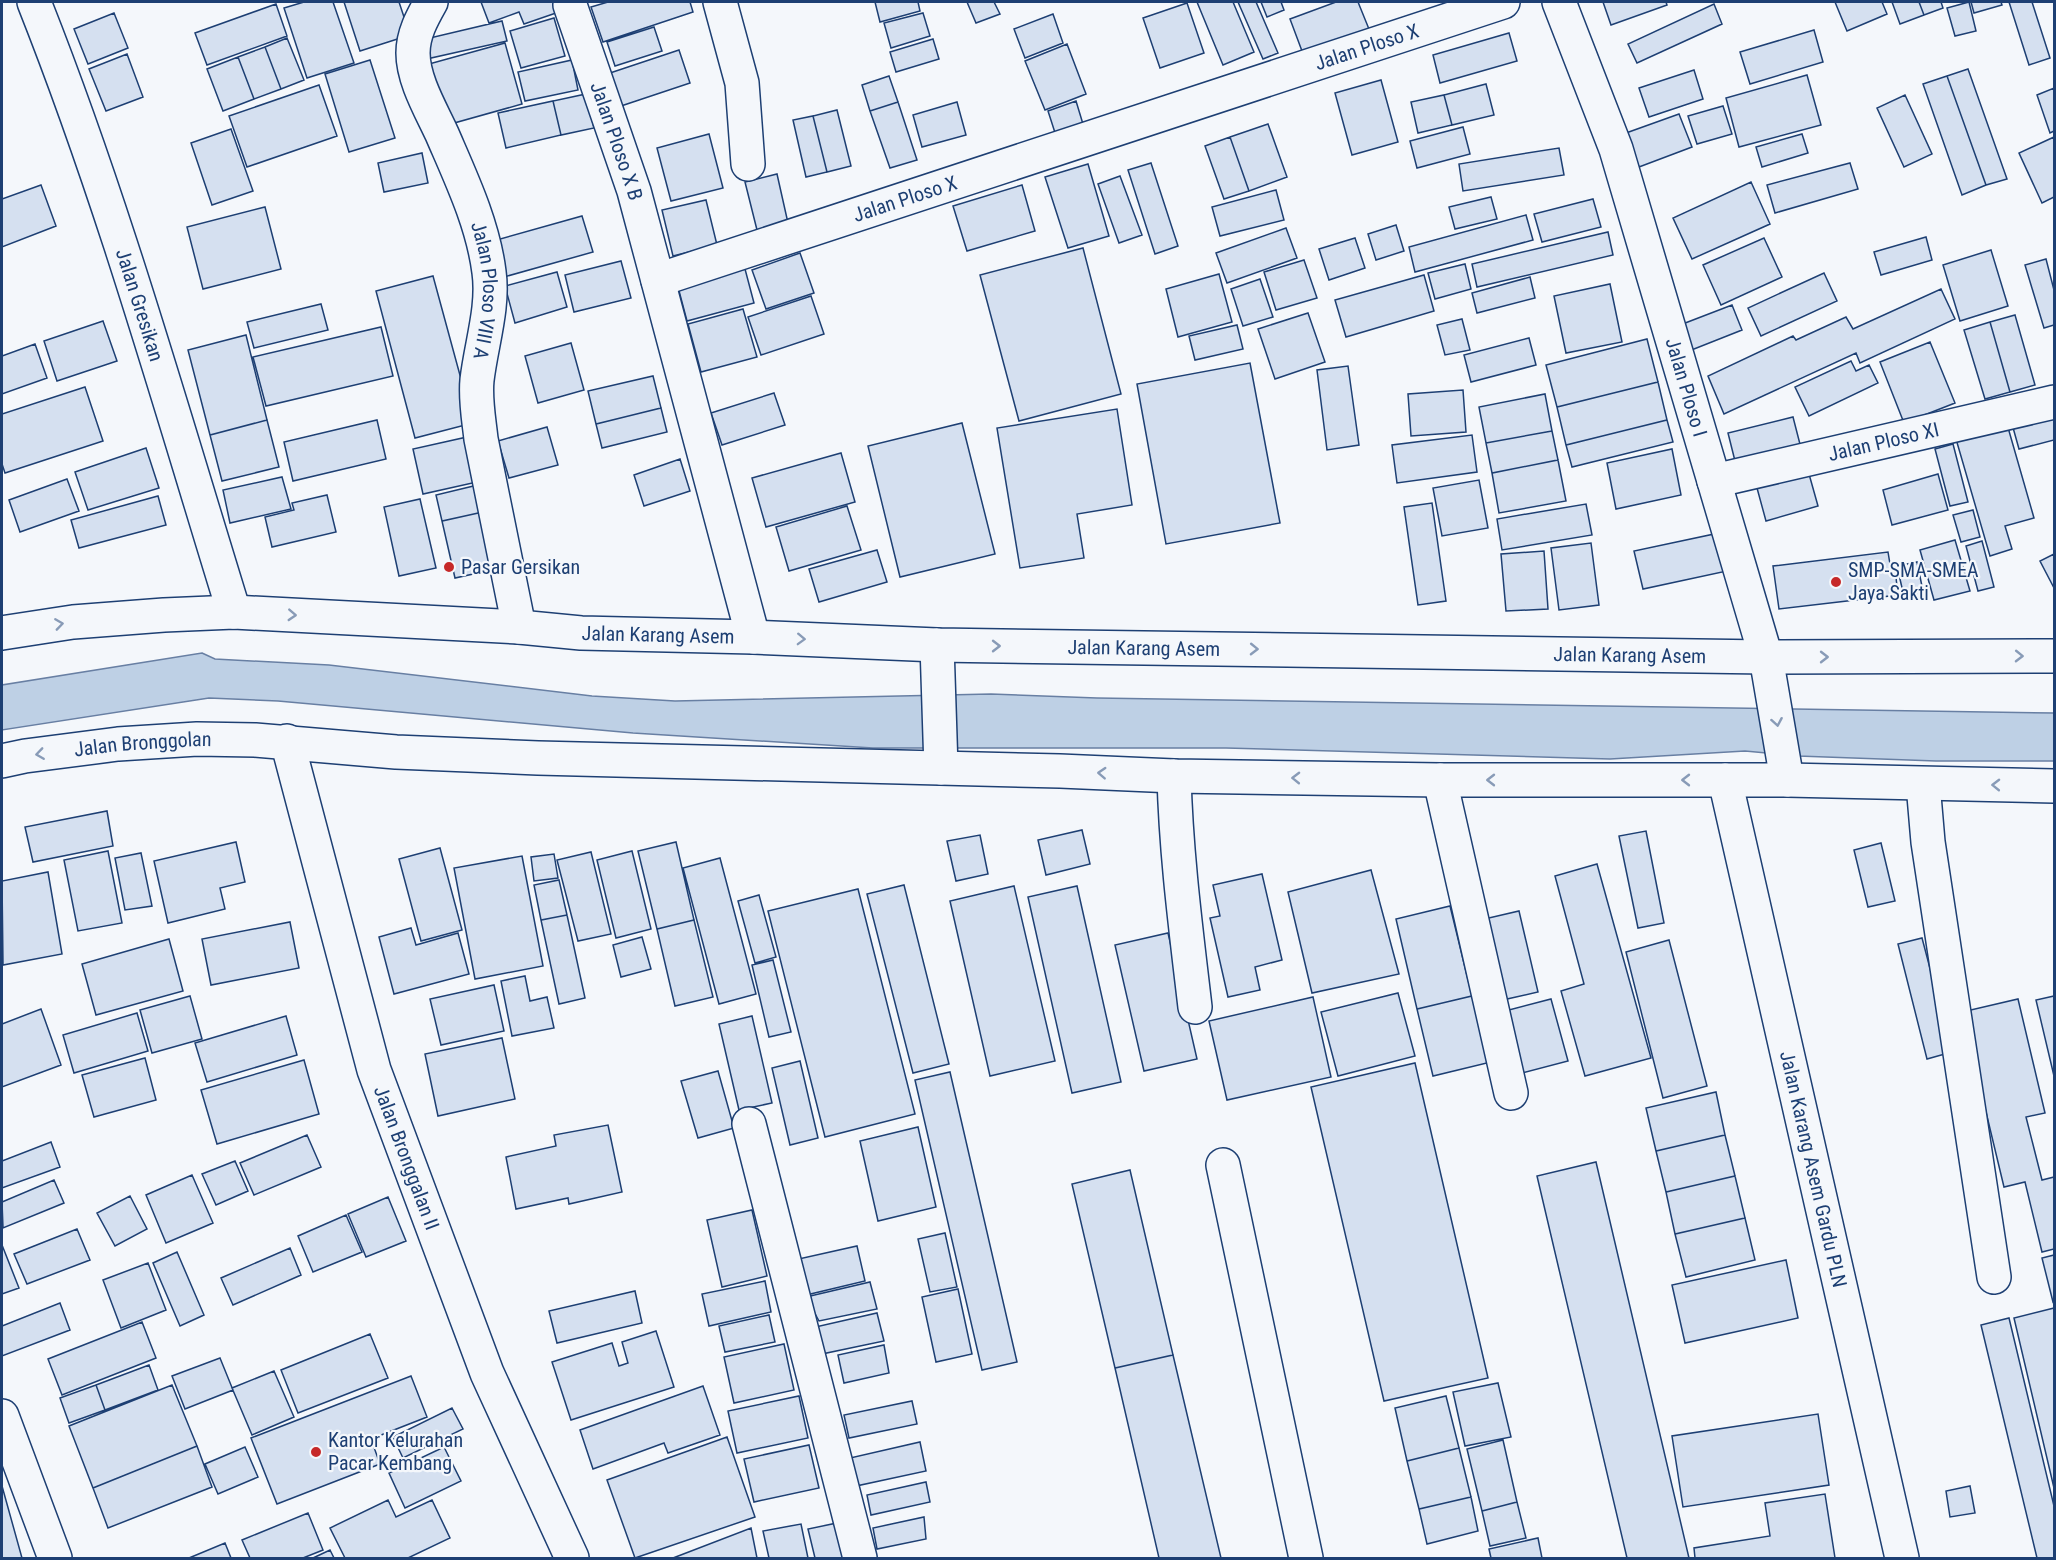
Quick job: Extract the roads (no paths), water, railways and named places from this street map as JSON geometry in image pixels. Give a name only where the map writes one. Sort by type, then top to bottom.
[{"type":"street","name":"Jalan Gresikan","points":[[34,2],[54,51],[114,223],[234,612]]},
{"type":"street","name":"Jalan Ploso VIII A","points":[[431,2],[418,27],[413,53],[419,80],[482,235],[487,259],[490,295],[478,380],[478,411],[481,439],[519,627]]},
{"type":"street","points":[[720,2],[742,83],[748,164]]},
{"type":"street","name":"Jalan Ploso X","points":[[658,280],[1503,2]]},
{"type":"street","name":"Jalan Ploso I","points":[[1559,2],[1616,149],[1714,481],[1768,666],[1786,774]]},
{"type":"street","name":"Jalan Ploso X B","points":[[570,5],[634,191],[658,280]]},
{"type":"street","points":[[658,280],[753,637]]},
{"type":"street","name":"Jalan Ploso XI","points":[[1714,481],[2055,402]]},
{"type":"street","name":"Jalan Karang Asem","points":[[234,612],[519,627],[581,633],[753,637],[937,648],[1768,666],[2055,656]]},
{"type":"street","points":[[2,633],[73,622],[234,612]]},
{"type":"street","points":[[937,648],[941,763]]},
{"type":"street","name":"Jalan Bronggolan","points":[[2,761],[118,744],[197,739],[287,741]]},
{"type":"street","points":[[287,741],[396,752],[538,758],[941,763],[1174,776],[1440,780],[1725,780],[1786,774],[1923,784],[2055,786]]},
{"type":"street","name":"Jalan Bronggalan II","points":[[287,741],[374,1070],[487,1373],[572,1558]]},
{"type":"street","points":[[1174,776],[1175,823],[1195,1007]]},
{"type":"street","points":[[1440,780],[1511,1093]]},
{"type":"street","name":"Jalan Karang Asem Gardu PLN","points":[[1725,780],[1902,1558]]},
{"type":"street","points":[[1923,784],[1928,842],[1994,1277]]},
{"type":"street","points":[[749,1125],[860,1558]]},
{"type":"street","points":[[1223,1165],[1306,1558]]},
{"type":"street","points":[[2,1416],[55,1558]]},
{"type":"water","points":[[202,653],[215,659],[329,665],[592,696],[675,701],[991,694],[1097,698],[2054,713],[2054,761],[1936,761],[1798,756],[1745,751],[1610,759],[1226,748],[873,748],[633,733],[278,701],[209,698],[2,730],[2,685]]},
{"type":"place","name":"Pasar Gersikan","points":[[449,567]]},
{"type":"place","name":"SMP-SMA-SMEA Jaya Sakti","points":[[1836,582]]},
{"type":"place","name":"Kantor Kelurahan Pacar Kembang","points":[[316,1452]]}]
